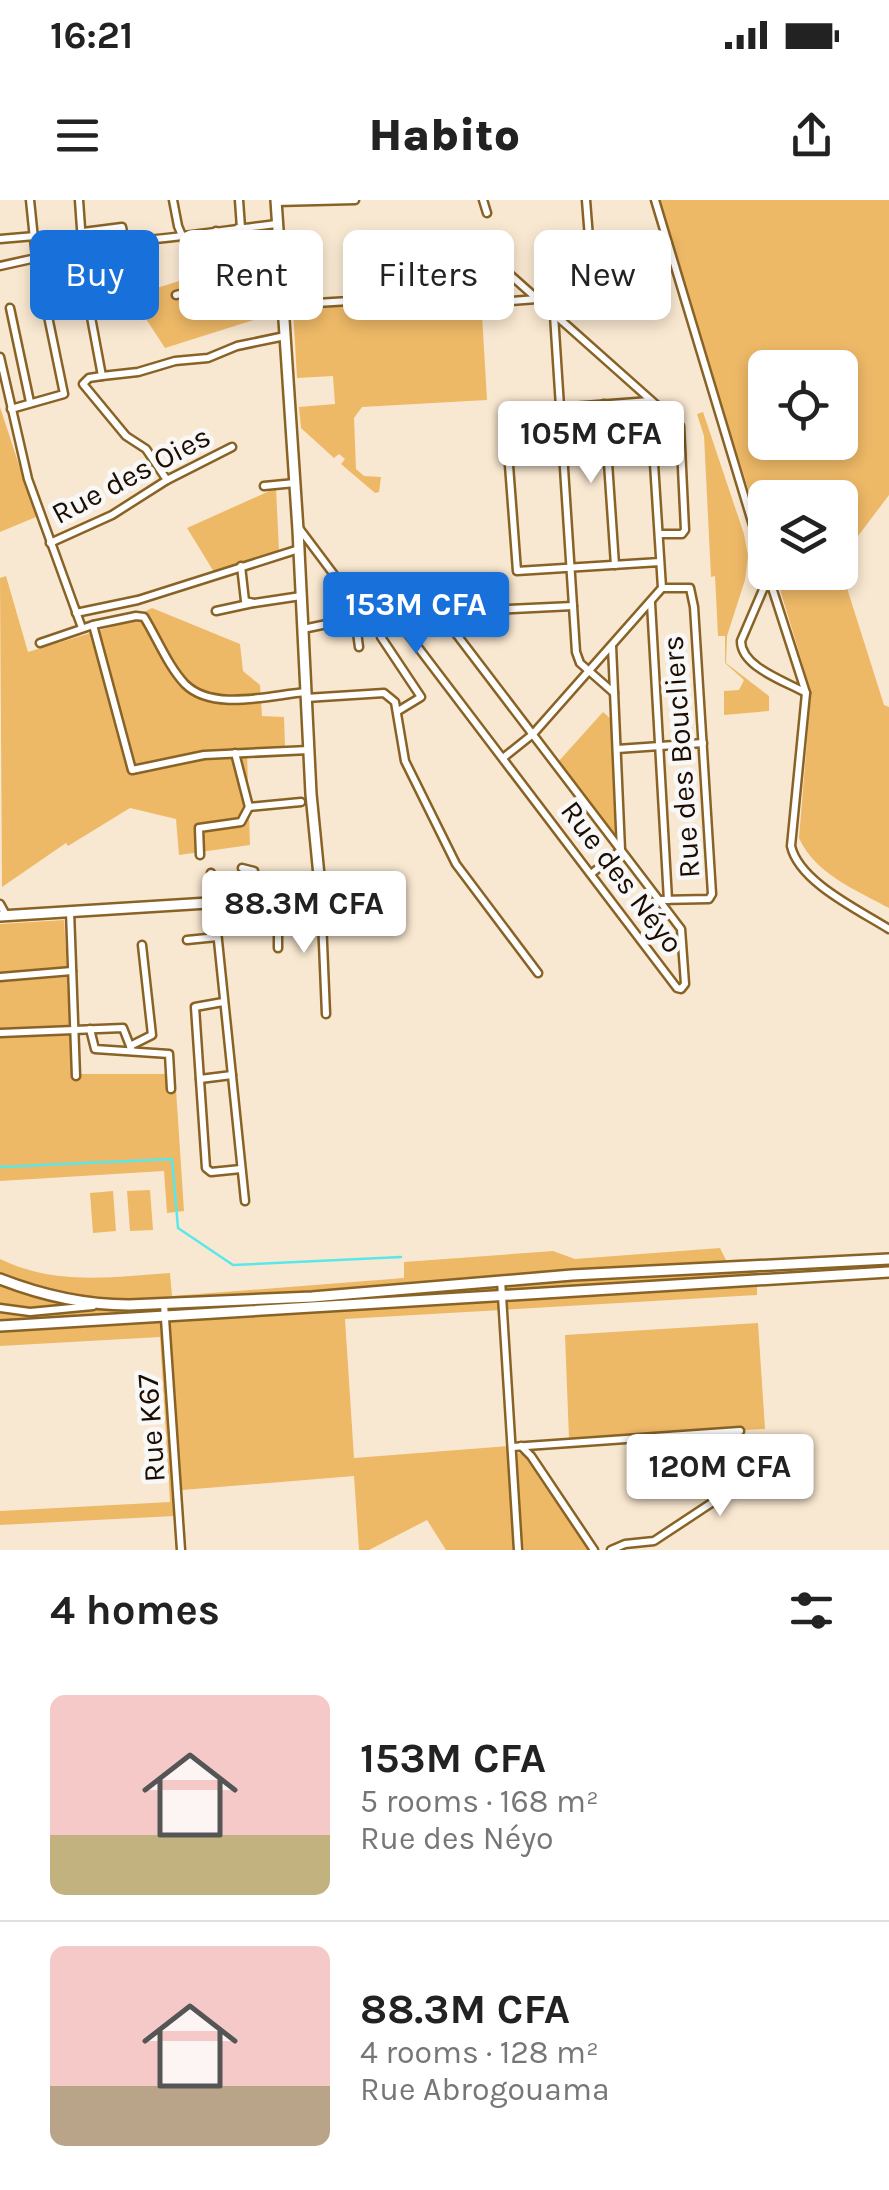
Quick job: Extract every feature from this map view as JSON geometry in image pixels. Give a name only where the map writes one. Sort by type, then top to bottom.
[{"type":"main road","points":[[276,201],[277,230]]},
{"type":"main road","points":[[3,915],[321,896],[284,320]]},
{"type":"main road","points":[[0,1279],[29,1290],[104,1305],[128,1305],[312,1296],[588,1274],[889,1259]]},
{"type":"main road","points":[[0,1326],[889,1272]]},
{"type":"main road","points":[[588,1274],[588,1289]]},
{"type":"main road","points":[[128,1305],[128,1318]]},
{"type":"street","points":[[30,200],[33,230]]},
{"type":"street","points":[[80,200],[83,230]]},
{"type":"street","points":[[174,200],[180,230]]},
{"type":"street","points":[[239,200],[239,228]]},
{"type":"street","points":[[276,201],[354,200]]},
{"type":"street","points":[[484,200],[487,212]]},
{"type":"street","points":[[586,200],[588,230]]},
{"type":"street","points":[[656,200],[748,508]]},
{"type":"street","points":[[224,230],[277,224]]},
{"type":"street","points":[[99,230],[123,230]]},
{"type":"street","points":[[0,239],[30,236]]},
{"type":"street","points":[[0,266],[30,259]]},
{"type":"street","points":[[514,279],[534,297]]},
{"type":"street","points":[[10,308],[30,402]]},
{"type":"street","points":[[11,409],[64,394],[49,320]]},
{"type":"street","points":[[91,320],[102,376]]},
{"type":"street","points":[[554,320],[576,652],[580,664],[614,693]]},
{"type":"street","points":[[561,320],[678,424],[684,530],[682,534],[659,534]]},
{"type":"street","points":[[167,480],[146,449],[126,436],[83,384],[89,378],[138,372],[175,360],[208,358],[237,346],[285,336]]},
{"type":"street","points":[[0,357],[28,479],[82,628]]},
{"type":"street","points":[[650,401],[505,412],[517,571],[660,562]]},
{"type":"street","points":[[503,758],[533,734],[662,588],[650,401]]},
{"type":"street","points":[[604,404],[614,565]]},
{"type":"street","name":"Rue des Oies","points":[[50,543],[112,515],[167,480],[232,447]]},
{"type":"street","points":[[264,486],[295,482]]},
{"type":"street","points":[[298,527],[365,616]]},
{"type":"street","points":[[76,613],[138,600],[299,549]]},
{"type":"street","points":[[240,566],[246,601],[254,603]]},
{"type":"street","name":"Rue des Boucliers","points":[[659,900],[709,899],[712,894],[691,591],[688,587],[662,588]]},
{"type":"street","points":[[762,590],[741,650],[748,660],[806,693]]},
{"type":"street","points":[[773,590],[806,693],[793,855],[806,875],[889,930]]},
{"type":"street","points":[[216,611],[301,596]]},
{"type":"street","points":[[651,604],[668,900]]},
{"type":"street","points":[[303,628],[365,616],[574,606]]},
{"type":"street","name":"Rue des Néyo","points":[[395,616],[681,989],[685,984],[681,929],[441,614]]},
{"type":"street","points":[[40,643],[82,628],[136,616],[144,618],[184,683],[202,697],[384,693],[390,696],[398,711],[406,760],[456,864],[538,973]]},
{"type":"street","points":[[354,618],[359,647]]},
{"type":"street","points":[[93,625],[132,770],[204,754],[309,750]]},
{"type":"street","points":[[381,636],[421,697],[398,711]]},
{"type":"street","points":[[591,874],[621,850],[612,646]]},
{"type":"street","points":[[617,750],[703,743]]},
{"type":"street","points":[[200,855],[199,828],[241,822],[249,807],[235,753]]},
{"type":"street","points":[[249,807],[300,802]]},
{"type":"street","points":[[242,868],[254,869],[255,900]]},
{"type":"street","points":[[211,873],[246,1201]]},
{"type":"street","points":[[321,896],[326,1014]]},
{"type":"street","points":[[278,898],[278,948]]},
{"type":"street","points":[[0,904],[3,915]]},
{"type":"street","points":[[70,911],[76,1076]]},
{"type":"street","points":[[187,940],[217,937]]},
{"type":"street","points":[[131,1048],[152,1036],[142,945]]},
{"type":"street","points":[[667,974],[684,962]]},
{"type":"street","points":[[0,977],[72,971]]},
{"type":"street","points":[[224,1002],[194,1007],[206,1168],[211,1172],[242,1168]]},
{"type":"street","points":[[0,1034],[123,1028],[131,1048]]},
{"type":"street","points":[[90,1029],[95,1049],[131,1048],[169,1054],[172,1089]]},
{"type":"street","points":[[200,1078],[232,1075]]},
{"type":"street","points":[[501,1280],[517,1447],[518,1550]]},
{"type":"street","name":"Rue K67","points":[[164,1304],[180,1550]]},
{"type":"street","points":[[0,1308],[30,1312],[104,1305]]},
{"type":"street","points":[[517,1447],[740,1431]]},
{"type":"street","points":[[611,1550],[625,1544],[654,1541],[716,1500],[673,1436]]},
{"type":"street","points":[[517,1447],[531,1456],[594,1550]]},
{"type":"shaded area","points":[[659,200],[889,200],[889,495],[858,536],[858,480],[748,480],[748,488]]},
{"type":"shaded area","points":[[179,281],[179,320],[254,320],[165,348],[147,320],[159,320],[159,287]]},
{"type":"shaded area","points":[[343,306],[343,320],[482,320],[487,400],[362,407],[354,418],[356,469],[364,476],[381,477],[379,492],[375,493],[341,464],[345,459],[339,454],[334,458],[301,428],[299,407],[335,404],[333,376],[297,378],[294,320],[323,320],[323,307]]},
{"type":"shaded area","points":[[0,407],[36,517],[0,532]]},
{"type":"shaded area","points":[[703,412],[748,556],[745,580],[727,636],[726,663],[769,696],[769,711],[724,715],[724,691],[739,690],[744,680],[725,663],[725,636],[718,636],[704,436],[697,414]]},
{"type":"shaded area","points":[[276,488],[279,551],[214,572],[187,528]]},
{"type":"shaded area","points":[[6,576],[28,652],[120,624],[152,608],[240,644],[243,671],[260,685],[262,716],[284,717],[285,747],[247,752],[250,845],[179,855],[176,819],[130,808],[68,846],[66,843],[2,887],[0,578]]},
{"type":"shaded area","points":[[780,590],[848,590],[884,705],[889,707],[889,908],[826,871],[799,838],[811,692]]},
{"type":"shaded area","points":[[403,620],[440,620],[417,638]]},
{"type":"shaded area","points":[[603,712],[612,720],[619,844],[558,762]]},
{"type":"shaded area","points":[[64,920],[67,969],[0,973],[0,924]]},
{"type":"shaded area","points":[[67,977],[70,1026],[0,1030],[0,982]]},
{"type":"shaded area","points":[[70,1033],[71,1074],[175,1074],[184,1211],[167,1213],[164,1171],[0,1181],[0,1037]]},
{"type":"shaded area","points":[[150,1190],[153,1230],[130,1231],[127,1191]]},
{"type":"shaded area","points":[[113,1191],[116,1231],[93,1233],[90,1193]]},
{"type":"shaded area","points":[[720,1248],[726,1260],[757,1259],[757,1295],[345,1319],[354,1458],[509,1446],[513,1550],[446,1550],[427,1520],[369,1550],[359,1550],[354,1476],[182,1490],[184,1550],[176,1550],[174,1516],[0,1525],[0,1511],[170,1502],[160,1337],[0,1346],[0,1259],[21,1268],[63,1276],[170,1273],[172,1296],[404,1278],[404,1262],[553,1251],[575,1259]]},
{"type":"shaded area","points":[[758,1323],[765,1429],[569,1439],[565,1335]]},
{"type":"shaded area","points":[[516,1452],[529,1457],[591,1550],[521,1550]]},
{"type":"waterway","points":[[0,1167],[172,1159],[178,1228],[233,1265],[401,1257]]}]
